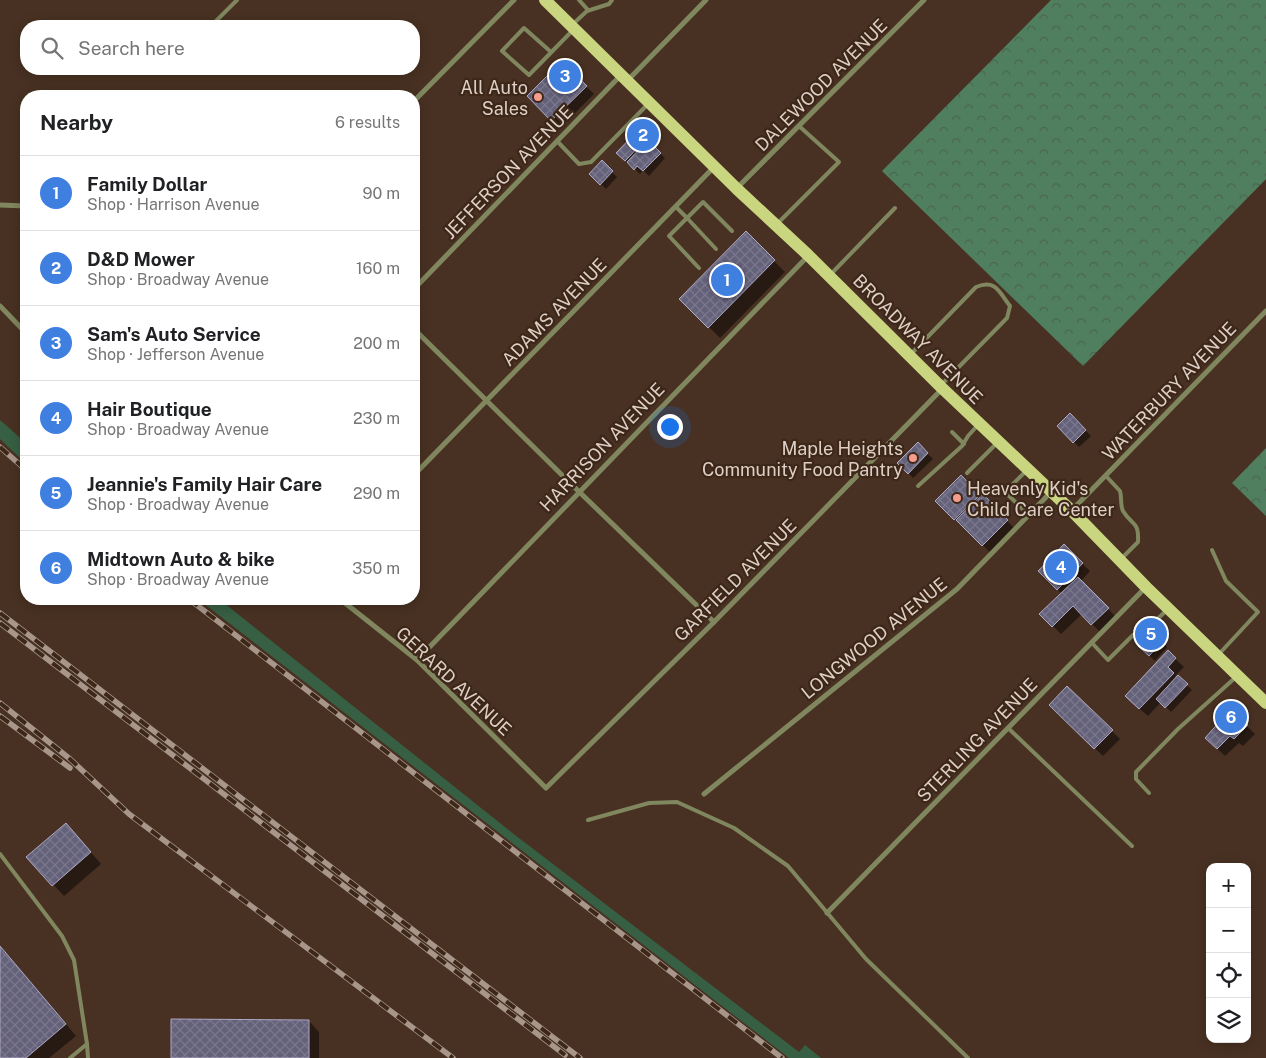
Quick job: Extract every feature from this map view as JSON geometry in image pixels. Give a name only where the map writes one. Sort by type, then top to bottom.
[{"type":"main road","name":"BROADWAY AVENUE","points":[[545,0],[941,387],[1072,511],[1146,587],[1266,703]]},
{"type":"street","points":[[420,95],[514,0]]},
{"type":"street","name":"JEFFERSON AVENUE","points":[[420,283],[557,141],[706,0]]},
{"type":"street","name":"DALEWOOD AVENUE","points":[[737,189],[924,0]]},
{"type":"street","name":"ADAMS AVENUE","points":[[420,469],[715,167]]},
{"type":"street","points":[[0,205],[20,206]]},
{"type":"street","name":"HARRISON AVENUE","points":[[417,660],[808,255]]},
{"type":"street","points":[[0,306],[20,327]]},
{"type":"street","name":"WATERBURY AVENUE","points":[[1072,511],[1266,311]]},
{"type":"street","points":[[420,335],[714,622]]},
{"type":"street","name":"GARFIELD AVENUE","points":[[546,788],[714,622],[941,387]]},
{"type":"street","name":"LONGWOOD AVENUE","points":[[704,794],[957,589],[1052,492]]},
{"type":"street","name":"STERLING AVENUE","points":[[827,912],[1146,587]]},
{"type":"street","name":"GERARD AVENUE","points":[[348,605],[417,660],[546,788]]},
{"type":"lane","points":[[217,20],[238,0]]},
{"type":"lane","points":[[579,0],[588,10]]},
{"type":"lane","points":[[551,52],[524,28],[502,51],[529,75],[551,52],[588,10],[609,4],[612,0]]},
{"type":"lane","points":[[557,141],[579,164],[591,162],[650,102]]},
{"type":"lane","points":[[776,225],[839,162],[799,126]]},
{"type":"lane","points":[[700,268],[669,236],[703,202],[732,231]]},
{"type":"lane","points":[[676,207],[716,249]]},
{"type":"lane","points":[[829,276],[894,208]]},
{"type":"lane","points":[[910,356],[976,288],[986,284],[994,286],[1010,306],[1007,318],[941,387]]},
{"type":"lane","points":[[918,486],[964,444],[979,423]]},
{"type":"lane","points":[[952,432],[964,444]]},
{"type":"lane","points":[[967,473],[998,441]]},
{"type":"lane","points":[[1028,469],[1005,492],[1029,515]]},
{"type":"lane","points":[[1106,476],[1120,491],[1121,505],[1124,513],[1136,525],[1138,531],[1138,542],[1120,560]]},
{"type":"lane","points":[[1212,550],[1226,581],[1258,612],[1218,656]]},
{"type":"lane","points":[[1092,643],[1108,660],[1133,635],[1151,625],[1169,609]]},
{"type":"lane","points":[[1149,793],[1136,780],[1136,772],[1178,729],[1238,675]]},
{"type":"lane","points":[[1008,728],[1132,846]]},
{"type":"lane","points":[[588,820],[649,803],[677,802],[734,828],[788,866],[866,959],[968,1058]]},
{"type":"lane","points":[[0,854],[62,936],[74,960],[88,1058]]},
{"type":"lane","points":[[70,1058],[87,1044]]},
{"type":"green space","points":[[1051,0],[1266,0],[1266,179],[1083,366],[882,171]]},
{"type":"green space","points":[[0,420],[20,438],[20,458],[0,439]]},
{"type":"green space","points":[[1266,448],[1266,516],[1232,483]]},
{"type":"green space","points":[[206,605],[227,605],[515,835],[799,1052],[805,1045],[821,1058],[789,1058]]},
{"type":"building","points":[[562,61],[587,86],[551,121],[527,96]]},
{"type":"building","points":[[640,128],[649,136],[625,161],[616,153]]},
{"type":"building","points":[[648,140],[661,153],[643,171],[637,166],[634,170],[627,162]]},
{"type":"building","points":[[602,160],[613,171],[600,185],[589,174]]},
{"type":"building","points":[[746,231],[775,260],[708,328],[679,299]]},
{"type":"building","points":[[1070,413],[1086,430],[1073,443],[1057,426]]},
{"type":"building","name":"Maple Heights Community Food Pantry","points":[[918,442],[928,453],[908,474],[897,463]]},
{"type":"building","name":"Heavenly Kid's Child Care Center","points":[[961,475],[980,495],[954,520],[935,501]]},
{"type":"building","points":[[983,494],[1008,520],[982,546],[956,520]]},
{"type":"building","points":[[1064,544],[1083,563],[1057,590],[1038,571]]},
{"type":"building","points":[[1078,577],[1109,608],[1091,625],[1073,606],[1052,627],[1039,614]]},
{"type":"building","points":[[1151,631],[1163,641],[1149,656],[1138,646]]},
{"type":"building","points":[[1168,650],[1176,658],[1168,667],[1174,673],[1139,709],[1125,696]]},
{"type":"building","points":[[1178,675],[1188,684],[1165,708],[1156,699]]},
{"type":"building","points":[[1067,686],[1113,730],[1094,749],[1049,705]]},
{"type":"building","points":[[1231,709],[1248,725],[1234,739],[1230,736],[1217,749],[1205,738]]},
{"type":"building","points":[[66,823],[91,852],[52,886],[26,857]]},
{"type":"building","points":[[0,946],[66,1024],[26,1058],[0,1058]]},
{"type":"building","points":[[171,1019],[309,1020],[309,1058],[171,1058]]},
{"type":"railway","points":[[0,447],[20,465]]},
{"type":"railway","points":[[197,605],[782,1058]]},
{"type":"railway","points":[[0,613],[580,1058]]},
{"type":"railway","points":[[0,623],[565,1055]]},
{"type":"railway","points":[[0,703],[70,759],[129,814],[453,1058]]},
{"type":"railway","points":[[0,716],[70,768]]},
{"type":"place","name":"Sam's Auto Service","points":[[565,76]]},
{"type":"place","name":"All Auto Sales","points":[[538,97]]},
{"type":"place","name":"D&D Mower","points":[[643,135]]},
{"type":"place","name":"Family Dollar","points":[[727,280]]},
{"type":"place","name":"Maple Heights Community Food Pantry","points":[[913,458]]},
{"type":"place","name":"Heavenly Kid's Child Care Center","points":[[957,498]]},
{"type":"place","name":"Hair Boutique","points":[[1061,567]]},
{"type":"place","name":"Jeannie's Family Hair Care","points":[[1151,634]]},
{"type":"place","name":"Midtown Auto & bike","points":[[1231,717]]}]
